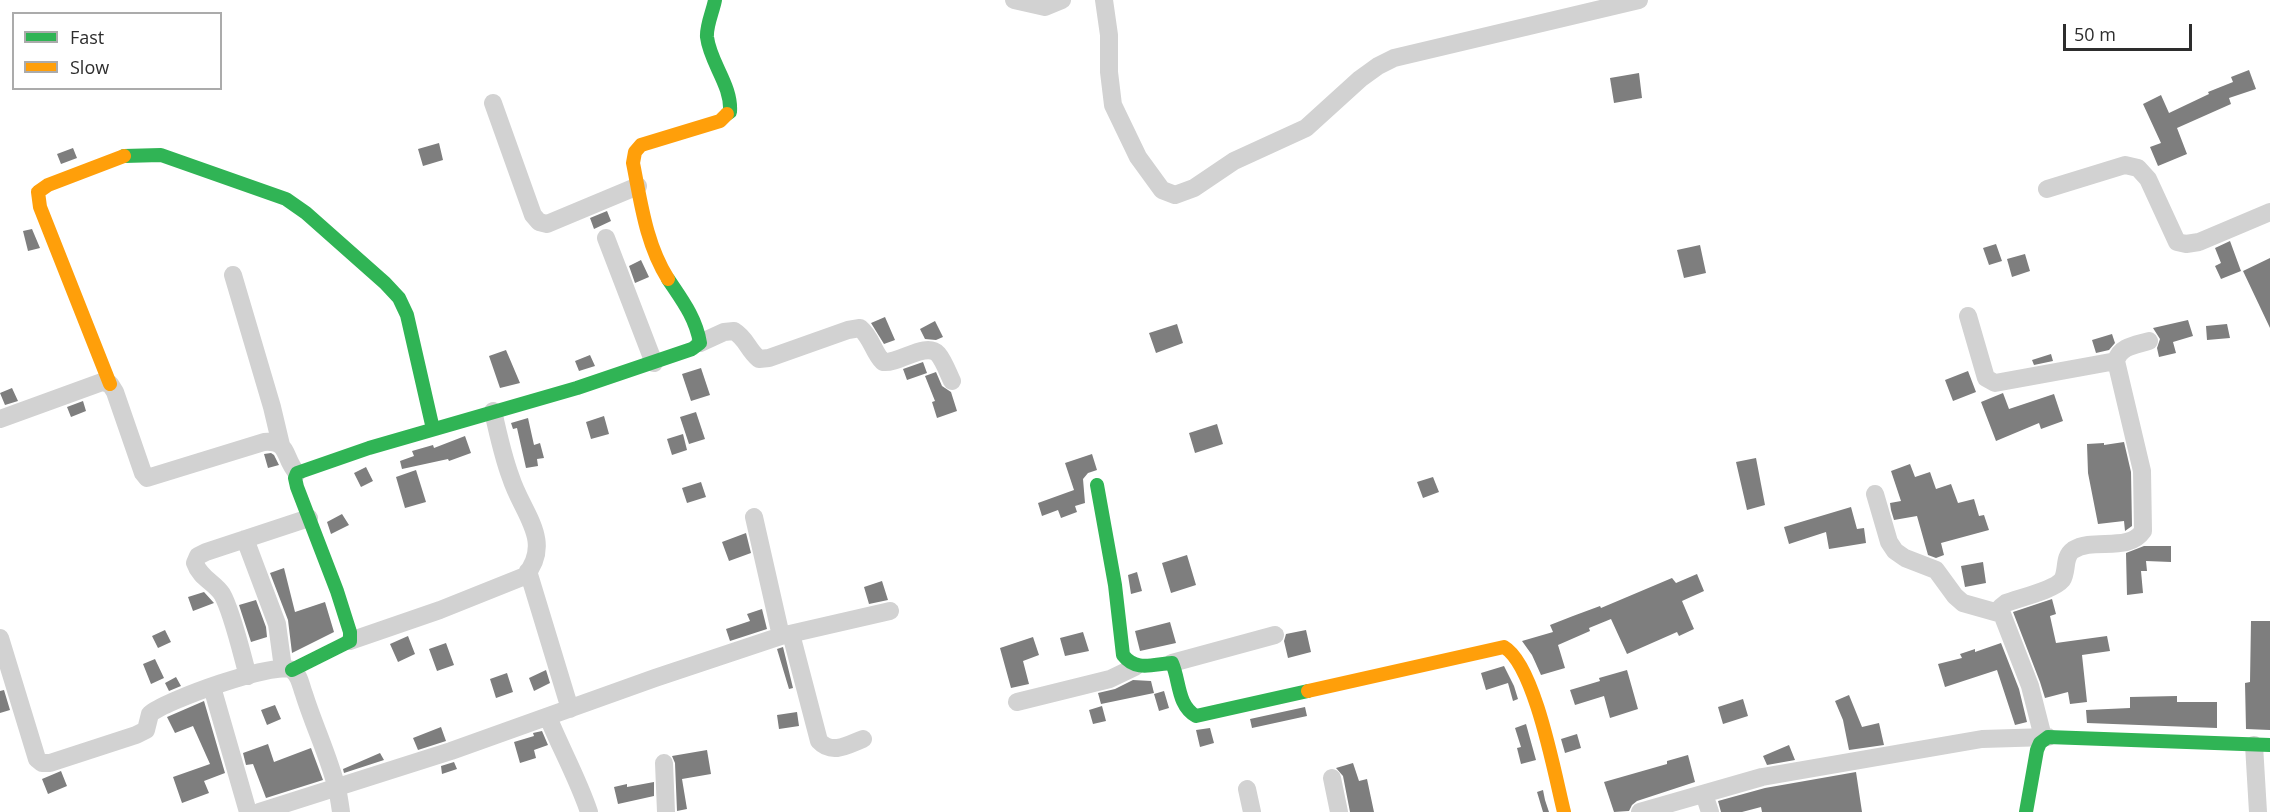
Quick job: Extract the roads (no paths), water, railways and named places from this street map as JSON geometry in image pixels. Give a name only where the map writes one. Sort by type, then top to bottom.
[{"type":"street","points":[[700,343],[687,307],[663,273],[655,255],[633,163],[635,152],[640,145],[720,121],[730,112],[731,101],[707,35],[715,0]]},
{"type":"street","points":[[1014,0],[1045,6],[1062,0]]},
{"type":"street","points":[[1104,0],[1113,105],[1144,166],[1162,190],[1175,195],[1194,188],[1234,161],[1306,128],[1360,79],[1394,58],[1639,0]]},
{"type":"street","points":[[492,103],[533,215],[539,222],[547,224],[638,186]]},
{"type":"street","points":[[281,445],[276,441],[264,442],[147,478],[143,474],[114,392],[40,207],[38,192],[48,185],[126,155],[161,155],[286,199],[306,213],[386,283],[399,298],[407,315],[433,429]]},
{"type":"street","points":[[2047,189],[2125,165],[2138,168],[2148,179],[2177,242],[2186,244],[2199,242],[2270,212]]},
{"type":"street","points":[[606,238],[654,363]]},
{"type":"street","points":[[233,275],[281,445],[297,473]]},
{"type":"street","points":[[1968,316],[1986,378],[1995,383],[2116,361]]},
{"type":"street","points":[[297,473],[369,447],[577,388],[654,363],[692,349],[724,332],[734,331],[743,337],[753,354],[759,358],[769,358],[848,330],[860,328],[868,335],[878,357],[883,362],[891,363],[920,351],[930,350],[938,353],[952,381]]},
{"type":"street","points":[[2045,737],[2030,686],[2001,607],[2006,603],[2054,586],[2062,580],[2067,556],[2073,550],[2084,546],[2130,541],[2139,537],[2143,531],[2142,471],[2116,361],[2118,354],[2124,349],[2150,341]]},
{"type":"street","points":[[0,419],[102,382],[110,384]]},
{"type":"street","points":[[0,638],[37,759],[42,763],[50,763],[146,730],[150,714],[156,709],[248,676],[288,669],[350,641],[440,610],[525,576],[534,564],[537,550],[534,529],[511,480],[493,411]]},
{"type":"street","points":[[297,473],[295,478],[297,487],[337,591],[350,632],[350,641]]},
{"type":"street","points":[[1097,485],[1115,585],[1123,655],[1127,663],[1135,668]]},
{"type":"street","points":[[1875,494],[1889,542],[1895,551],[1905,558],[1936,570],[1963,603],[2002,614]]},
{"type":"street","points":[[754,517],[786,635],[819,741],[825,747],[836,749],[863,739]]},
{"type":"street","points":[[248,676],[225,600],[214,585],[198,571],[195,563],[198,556],[206,552],[309,518]]},
{"type":"street","points":[[245,539],[277,624],[288,669],[299,678],[337,789],[341,812]]},
{"type":"street","points":[[528,571],[570,709]]},
{"type":"street","points":[[259,812],[337,789],[786,635],[890,610]]},
{"type":"street","points":[[1017,702],[1110,679],[1135,668],[1172,663],[1275,635]]},
{"type":"street","points":[[1172,663],[1184,708],[1196,716],[1504,647],[1512,651],[1522,667],[1564,812]]},
{"type":"street","points":[[213,687],[248,812]]},
{"type":"street","points":[[548,717],[575,774],[589,812]]},
{"type":"street","points":[[2026,812],[2037,750],[2045,737]]},
{"type":"street","points":[[1640,812],[1762,777],[1982,739],[2045,737],[2262,745],[2258,812]]},
{"type":"street","points":[[664,763],[666,812]]},
{"type":"street","points":[[1332,778],[1338,812]]},
{"type":"street","points":[[1247,789],[1252,812]]},
{"type":"street","points":[[1704,794],[1710,812]]}]
